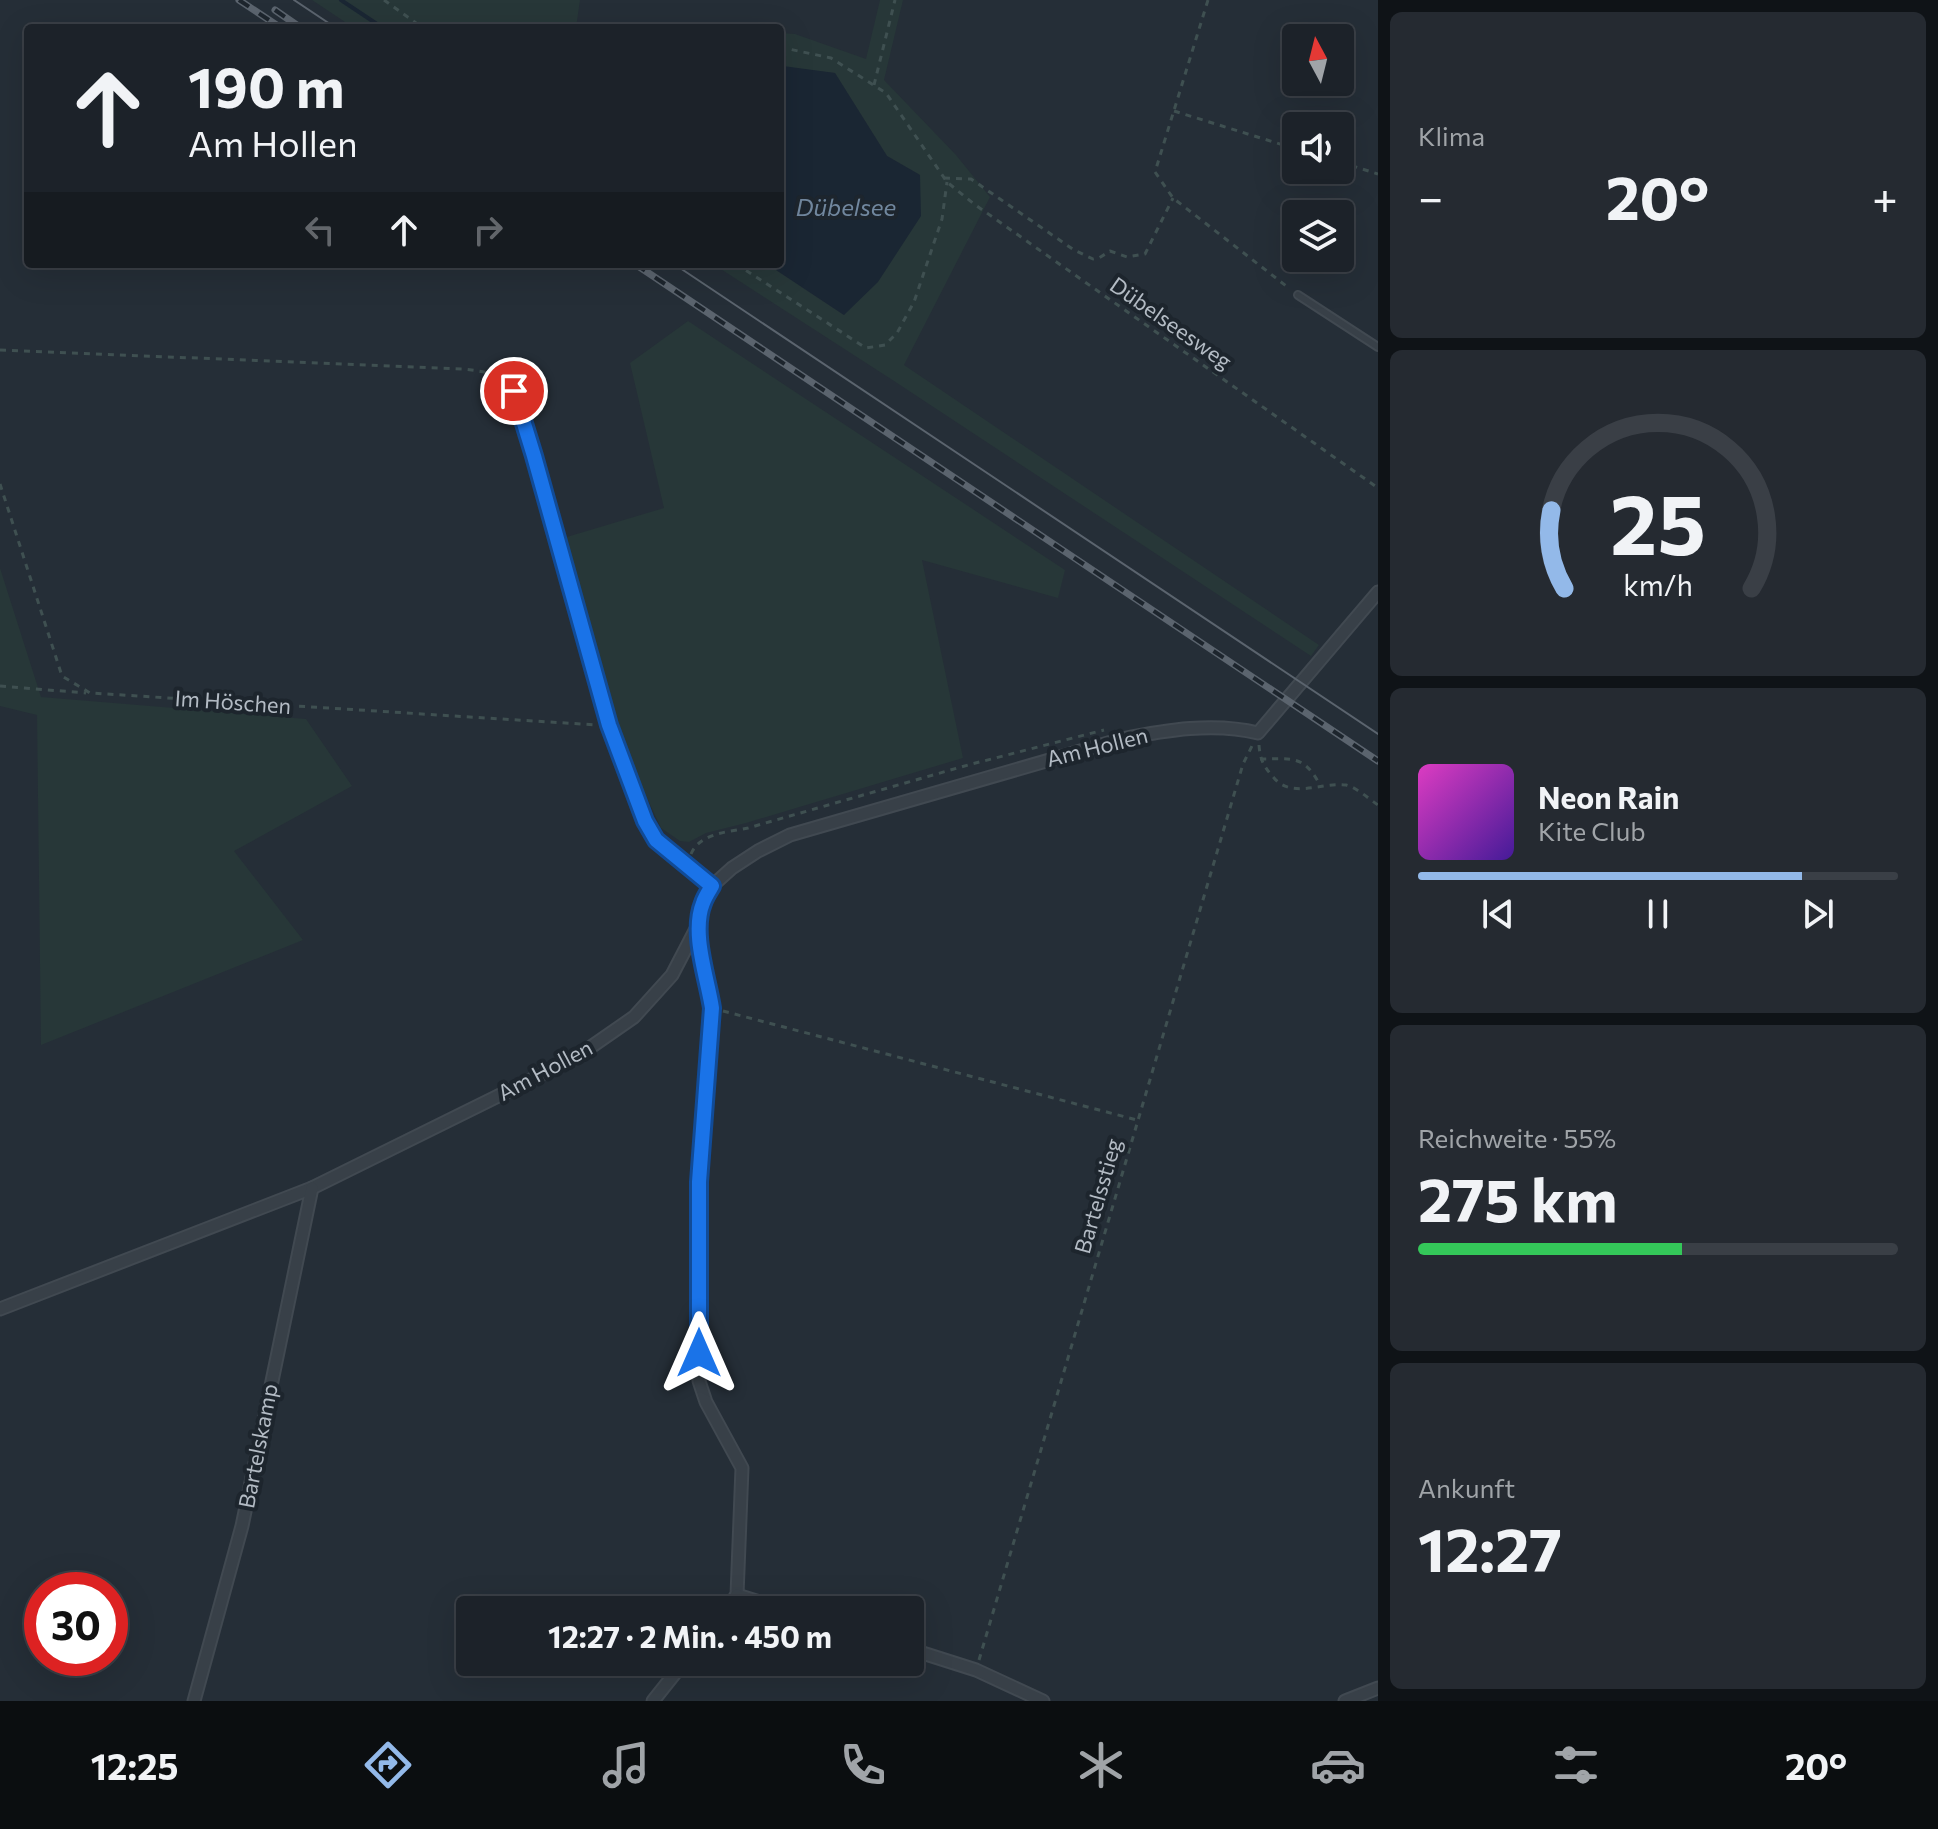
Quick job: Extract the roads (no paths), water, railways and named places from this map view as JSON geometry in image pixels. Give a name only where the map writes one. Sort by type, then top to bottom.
[{"type":"street","points":[[514,391],[609,725],[645,821],[656,840],[712,886]]},
{"type":"street","name":"Am Hollen","points":[[0,1309],[312,1188],[575,1058],[634,1017],[672,975],[698,925],[702,903],[712,886],[758,851],[790,835],[1122,739],[1163,731],[1218,728],[1239,728],[1258,733],[1378,592]]},
{"type":"street","points":[[698,925],[712,1008],[699,1182],[699,1381],[706,1402],[742,1468],[737,1595],[740,1596]]},
{"type":"street","name":"Bartelskamp","points":[[194,1701],[242,1526],[312,1188]]},
{"type":"street","points":[[924,1653],[976,1670],[1043,1701]]},
{"type":"street","points":[[653,1701],[673,1676]]},
{"type":"street","points":[[1345,1701],[1378,1688]]},
{"type":"lane","points":[[1298,295],[1378,347]]},
{"type":"water","name":"Dübelsee","points":[[784,66],[835,73],[887,156],[920,175],[921,216],[878,282],[844,315],[773,268],[784,268]]},
{"type":"waterway","points":[[341,0],[377,24]]},
{"type":"tram line","points":[[294,0],[330,24]]},
{"type":"tram line","points":[[680,268],[1378,734]]},
{"type":"railway","points":[[239,0],[275,24]]},
{"type":"railway","points":[[275,10],[295,24]]},
{"type":"railway","points":[[641,268],[1378,761]]}]
